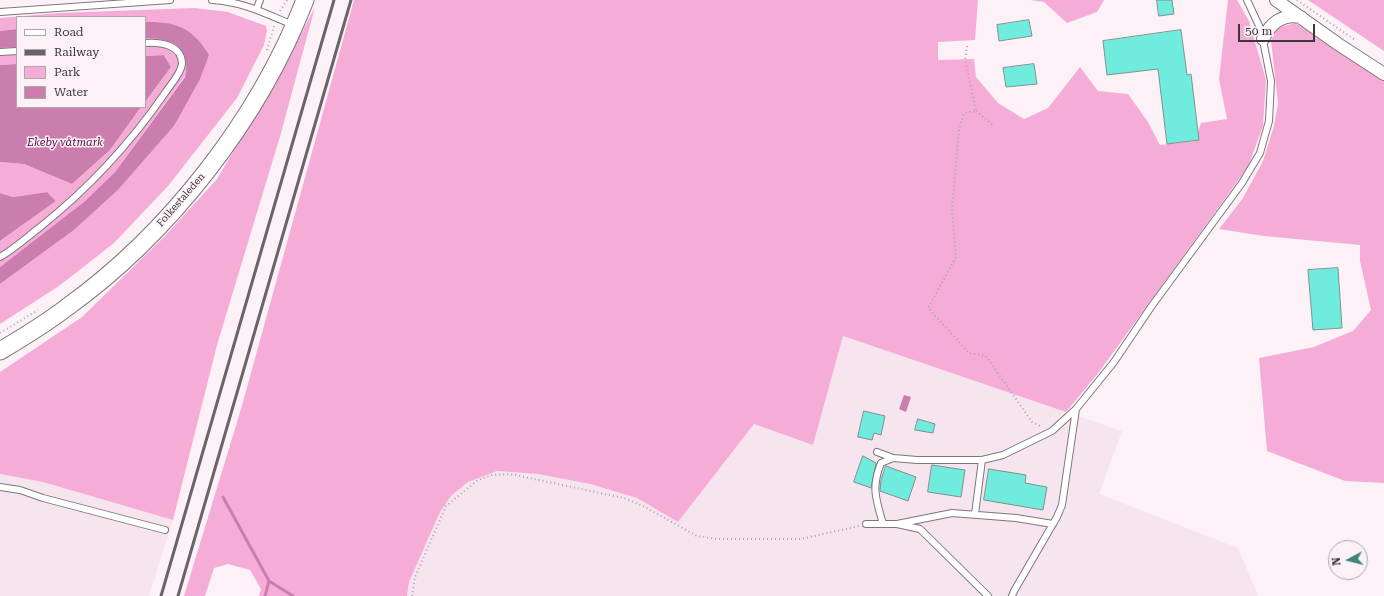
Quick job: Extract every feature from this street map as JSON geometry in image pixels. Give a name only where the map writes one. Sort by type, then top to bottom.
[{"type":"main road","name":"Folkestaleden","points":[[0,351],[67,308],[118,266],[178,206],[202,177],[238,125],[268,77],[294,26],[305,0]]},
{"type":"street","points":[[1276,0],[1338,44],[1384,74]]},
{"type":"street","points":[[1263,39],[1272,24],[1279,19],[1288,16],[1300,17]]},
{"type":"lane","points":[[0,12],[170,0]]},
{"type":"lane","points":[[212,0],[239,3],[257,8],[294,26]]},
{"type":"lane","points":[[257,8],[260,0]]},
{"type":"lane","points":[[877,452],[893,458],[917,460],[982,460],[1003,455],[1052,431],[1076,410],[1114,362],[1151,307],[1242,183],[1260,153],[1269,121],[1272,95],[1263,39],[1256,17],[1247,0]]},
{"type":"lane","points":[[0,257],[68,205],[114,159],[154,108],[179,72],[182,64],[180,55],[172,46],[160,42],[146,43]]},
{"type":"lane","points":[[0,52],[16,51]]},
{"type":"lane","points":[[1012,596],[1053,524],[1064,496],[1076,410]]},
{"type":"lane","points":[[883,524],[876,498],[875,479],[881,462],[893,458]]},
{"type":"lane","points":[[975,514],[982,460]]},
{"type":"lane","points":[[0,487],[20,490],[43,498],[165,530]]},
{"type":"lane","points":[[866,524],[897,524],[952,513],[1016,518],[1053,524]]},
{"type":"lane","points":[[897,524],[920,529],[988,596]]},
{"type":"path","points":[[265,53],[269,37],[287,0]]},
{"type":"path","points":[[1298,0],[1360,44]]},
{"type":"path","points":[[967,46],[965,59],[976,111],[994,126]]},
{"type":"path","points":[[976,111],[964,113],[959,130],[952,209],[956,257],[928,308],[969,352],[986,356],[1032,422],[1052,431]]},
{"type":"path","points":[[0,333],[40,309]]},
{"type":"path","points":[[412,596],[415,577],[446,506],[478,480],[492,476],[510,474],[624,498],[645,507],[697,536],[717,539],[800,539],[866,524]]},
{"type":"shaded area","points":[[843,336],[1122,431],[1099,494],[1238,548],[1258,596],[407,596],[409,582],[440,512],[451,496],[470,480],[497,471],[538,474],[590,484],[637,498],[678,522],[754,424],[813,445]]},
{"type":"shaded area","points":[[0,474],[43,482],[173,520],[149,596],[0,596]]},
{"type":"green space","points":[[354,0],[978,0],[975,40],[938,42],[938,60],[974,59],[976,77],[998,103],[1024,119],[1048,108],[1080,67],[1098,91],[1128,94],[1148,122],[1160,145],[1195,141],[1201,123],[1227,119],[1219,79],[1228,0],[1237,0],[1249,21],[1266,80],[1263,126],[1248,167],[1099,372],[1066,412],[843,336],[813,445],[754,424],[678,522],[637,498],[590,484],[538,474],[497,471],[468,482],[451,496],[440,512],[409,582],[407,596],[259,596],[261,589],[250,570],[228,564],[214,568],[205,596],[184,596],[241,409]]},
{"type":"green space","points":[[1030,0],[1104,0],[1097,12],[1067,23],[1044,2]]},
{"type":"green space","points":[[1308,0],[1384,0],[1384,51]]},
{"type":"green space","points":[[315,7],[281,133],[217,345],[173,520],[43,482],[0,474],[0,372],[82,317],[165,236],[217,179],[292,52]]},
{"type":"green space","points":[[195,8],[228,12],[266,26],[267,31],[264,45],[237,98],[168,186],[114,243],[59,286],[0,324],[0,284],[74,230],[118,190],[174,126],[209,55],[158,22],[146,22],[146,16],[24,16],[59,13]]},
{"type":"green space","points":[[16,17],[16,29],[0,31],[0,18]]},
{"type":"green space","points":[[1295,23],[1361,67],[1384,80],[1384,483],[1345,481],[1267,451],[1259,358],[1314,347],[1353,331],[1371,310],[1360,261],[1360,245],[1264,236],[1219,229],[1243,198],[1263,161],[1274,126],[1278,103],[1271,40],[1278,28]]},
{"type":"green space","points":[[157,37],[165,39],[172,42],[182,50],[186,61],[185,76],[115,172],[85,201],[0,267],[0,241],[56,201],[47,192],[13,197],[0,193],[0,162],[24,164],[72,184],[110,150],[140,108],[146,108],[146,101],[171,67],[164,55],[146,56],[146,38]]},
{"type":"green space","points":[[16,47],[16,64],[0,65],[0,48]]},
{"type":"water","name":"Ekeby våtmark","points":[[146,22],[175,25],[190,32],[197,38],[209,55],[200,79],[174,126],[118,190],[74,230],[0,284],[0,267],[85,201],[115,172],[185,77],[186,67],[182,52],[171,42],[154,38],[146,38]]},
{"type":"water","points":[[16,29],[16,47],[0,48],[0,31]]},
{"type":"water","points":[[164,55],[171,67],[146,101],[146,56]]},
{"type":"water","name":"Ekeby våtmark","points":[[16,64],[16,108],[140,108],[110,150],[72,184],[24,164],[0,162],[0,65]]},
{"type":"water","points":[[47,192],[56,201],[0,241],[0,193],[13,197]]},
{"type":"water","points":[[904,395],[911,397],[906,412],[899,409]]},
{"type":"building","points":[[1157,0],[1172,0],[1174,14],[1159,16]]},
{"type":"building","points":[[1029,20],[1032,36],[999,41],[997,25]]},
{"type":"building","points":[[1181,30],[1187,75],[1191,74],[1199,140],[1167,144],[1158,69],[1107,75],[1103,41]]},
{"type":"building","points":[[1034,64],[1037,84],[1006,87],[1003,68]]},
{"type":"building","points":[[1338,268],[1342,328],[1313,330],[1308,270]]},
{"type":"building","points":[[864,411],[885,416],[881,435],[874,433],[872,440],[858,437]]},
{"type":"building","points":[[918,419],[935,424],[933,433],[915,430]]},
{"type":"building","points":[[863,456],[876,463],[871,488],[854,482]]},
{"type":"building","points":[[932,465],[965,470],[961,497],[928,492]]},
{"type":"building","points":[[886,466],[916,477],[908,501],[880,491],[881,480]]},
{"type":"building","points":[[989,469],[1026,475],[1025,483],[1047,487],[1043,510],[984,500]]},
{"type":"waterway","points":[[223,497],[269,581],[265,596]]},
{"type":"waterway","points":[[269,581],[293,596]]},
{"type":"railway","points":[[161,596],[334,0]]},
{"type":"railway","points":[[178,596],[351,0]]}]
